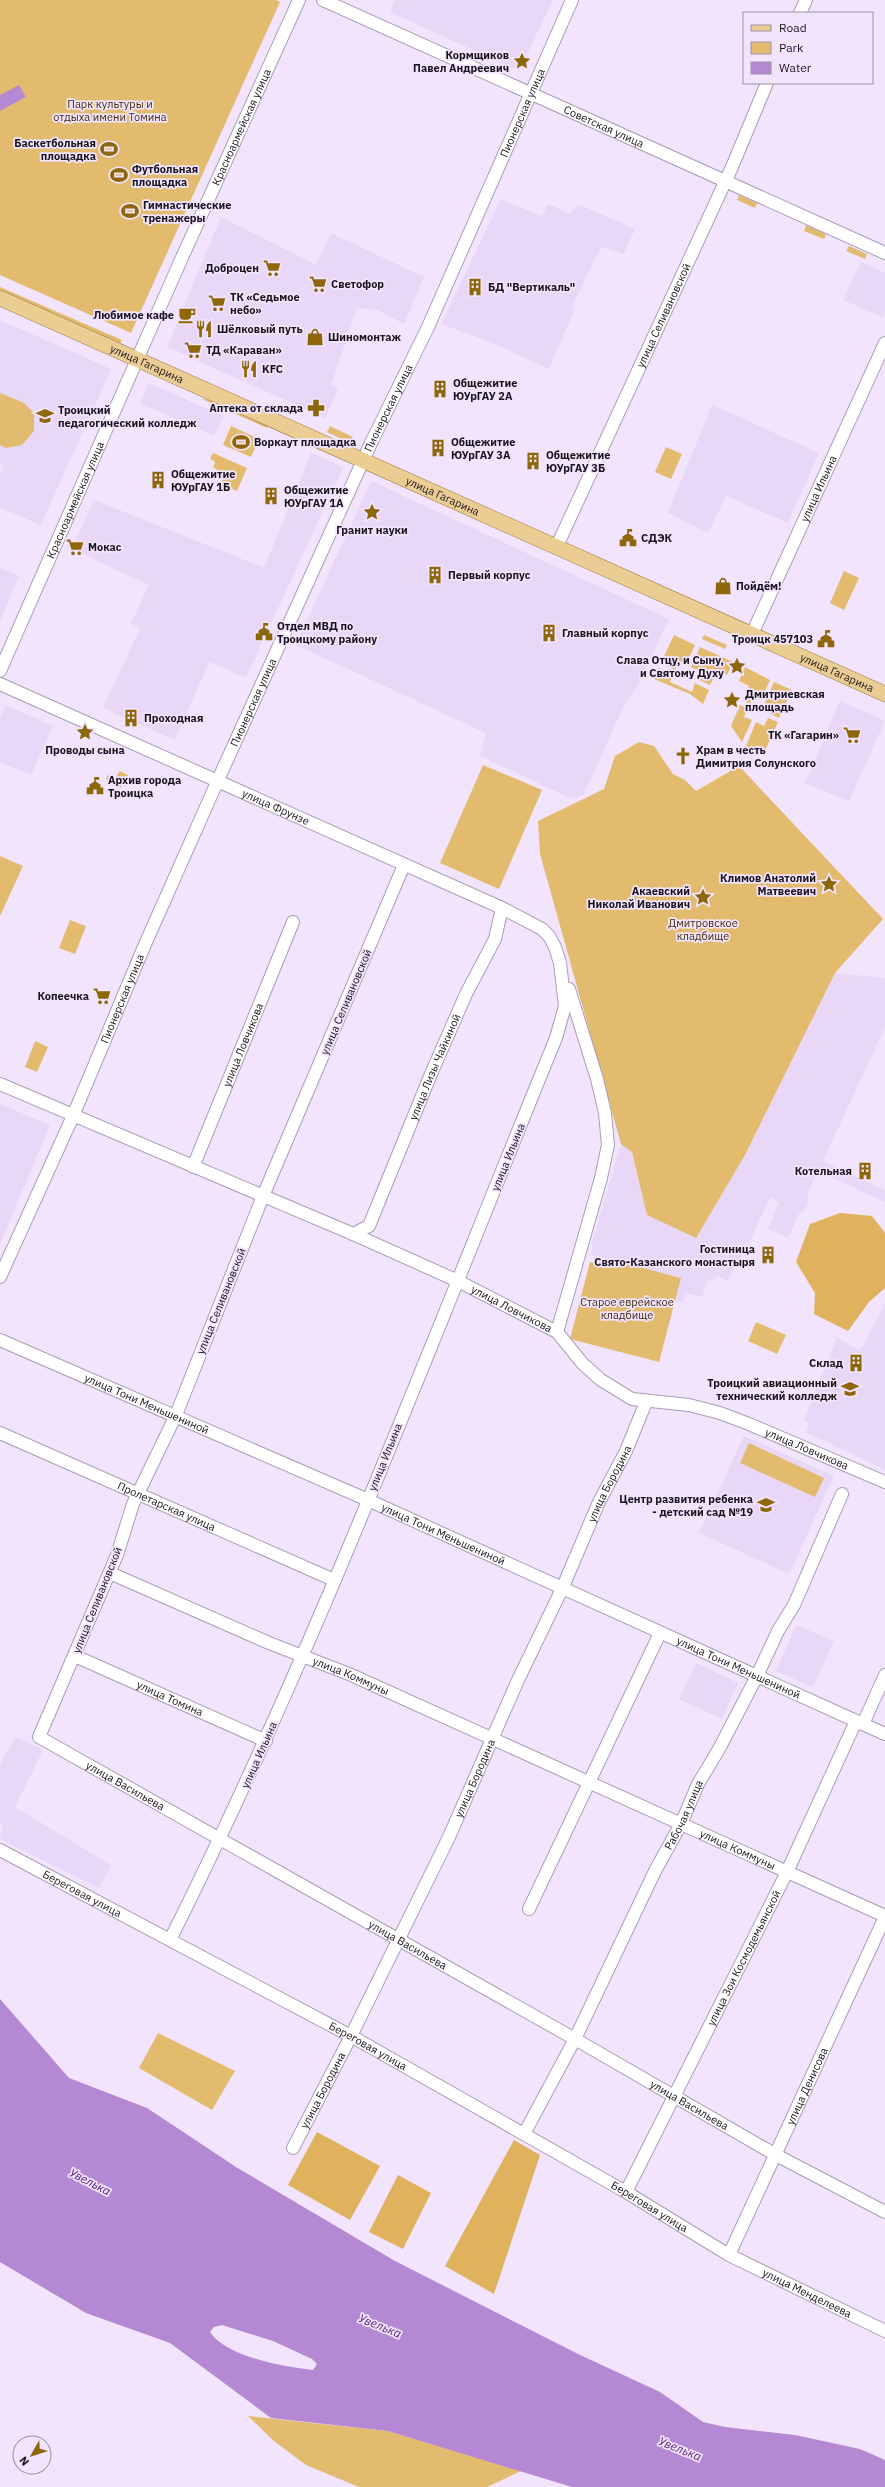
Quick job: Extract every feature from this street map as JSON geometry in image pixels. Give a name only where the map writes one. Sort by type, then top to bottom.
[{"type":"main road","name":"улица Гагарина","points":[[0,298],[138,358],[364,461],[885,694]]},
{"type":"street","name":"Красноармейская улица","points":[[0,671],[138,358],[299,0]]},
{"type":"street","name":"Советская улица","points":[[323,0],[885,253]]},
{"type":"street","name":"Пионерская улица","points":[[0,1277],[74,1116],[143,949],[218,780],[364,461],[428,326],[572,0]]},
{"type":"street","points":[[800,12],[806,0]]},
{"type":"street","name":"улица Селивановской","points":[[557,546],[725,181],[767,84]]},
{"type":"street","name":"улица Ильина","points":[[752,634],[885,343]]},
{"type":"street","name":"улица Фрунзе","points":[[0,684],[502,908],[542,929],[549,936]]},
{"type":"street","name":"улица Селивановской","points":[[39,1737],[110,1573],[117,1555],[127,1518],[176,1415],[263,1196],[404,865]]},
{"type":"street","name":"улица Лизы Чайкиной","points":[[372,1242],[370,1226],[431,1074],[466,994],[495,939],[502,908]]},
{"type":"street","name":"улица Ловчикова","points":[[193,1167],[293,922]]},
{"type":"street","name":"улица Ильина","points":[[549,936],[560,964],[597,1079],[605,1113],[608,1145],[601,1178],[557,1332]]},
{"type":"street","name":"улица Ильина","points":[[170,1940],[221,1839],[303,1656],[458,1281],[556,1038],[565,1006],[560,964]]},
{"type":"street","name":"улица Ловчикова","points":[[0,1084],[372,1242],[458,1281],[557,1332],[583,1364],[601,1380],[632,1399],[646,1402],[689,1405],[720,1414],[763,1429],[885,1482]]},
{"type":"street","points":[[353,1234],[370,1226]]},
{"type":"street","name":"улица Тони Меньшениной","points":[[0,1340],[176,1415],[368,1500],[660,1634],[885,1734]]},
{"type":"street","name":"улица Бородина","points":[[293,2148],[352,2036],[449,1837],[518,1680],[562,1589],[599,1502],[626,1452],[646,1402]]},
{"type":"street","name":"Пролетарская улица","points":[[0,1433],[334,1580]]},
{"type":"street","name":"Рабочая улица","points":[[524,2134],[575,2039],[655,1871],[681,1824],[698,1784],[720,1748],[778,1631],[794,1605],[842,1494]]},
{"type":"street","name":"улица Коммуны","points":[[110,1573],[493,1739],[589,1785],[681,1824],[885,1917]]},
{"type":"street","points":[[529,1909],[660,1634]]},
{"type":"street","name":"улица Томина","points":[[75,1656],[266,1741]]},
{"type":"street","points":[[860,1722],[885,1675]]},
{"type":"street","name":"улица Зои Космодемьянской","points":[[626,2192],[787,1872],[860,1722]]},
{"type":"street","name":"улица Васильева","points":[[39,1737],[400,1939],[776,2155]]},
{"type":"street","name":"Береговая улица","points":[[0,1850],[352,2036],[626,2192],[729,2255]]},
{"type":"street","name":"улица Денисова","points":[[729,2255],[885,1917]]},
{"type":"street","points":[[776,2155],[885,2212]]},
{"type":"street","name":"улица Менделеева","points":[[729,2255],[885,2331]]},
{"type":"shaded area","points":[[395,0],[553,0],[519,71],[390,12]]},
{"type":"shaded area","points":[[501,199],[542,216],[548,204],[570,214],[578,204],[635,229],[624,254],[601,247],[573,304],[575,309],[549,369],[493,343],[441,324]]},
{"type":"shaded area","points":[[221,217],[316,265],[331,233],[424,277],[404,324],[378,310],[357,308],[331,385],[338,389],[325,418],[167,347]]},
{"type":"shaded area","points":[[861,262],[885,273],[885,313],[883,317],[843,300]]},
{"type":"shaded area","name":"Троицкий педагогический колледж","points":[[0,320],[111,369],[41,525],[0,508],[0,474],[3,466],[0,464]]},
{"type":"shaded area","points":[[149,383],[223,416],[214,436],[140,403]]},
{"type":"shaded area","points":[[712,405],[819,453],[788,523],[726,496],[708,533],[668,513]]},
{"type":"shaded area","points":[[311,453],[343,467],[246,678],[209,662],[175,740],[103,708],[140,629],[131,623],[149,585],[72,549],[94,500],[264,568]]},
{"type":"shaded area","points":[[371,481],[669,619],[638,685],[624,705],[584,794],[573,799],[480,756],[486,733],[296,645]]},
{"type":"shaded area","points":[[0,568],[19,576],[0,622]]},
{"type":"shaded area","points":[[840,701],[885,721],[849,801],[805,783]]},
{"type":"shaded area","points":[[6,705],[53,726],[31,775],[0,762],[0,718]]},
{"type":"shaded area","points":[[835,973],[885,978],[885,1027],[823,1161],[885,1190],[885,1202],[818,1171],[808,1191],[808,1204],[803,1213],[800,1212],[788,1238],[768,1229],[779,1202],[770,1197],[752,1237],[727,1281],[717,1276],[714,1281],[708,1279],[702,1297],[686,1293],[683,1302],[675,1301],[681,1278],[592,1255],[592,1243],[621,1144],[632,1152],[647,1215],[745,1155]]},
{"type":"shaded area","points":[[0,1104],[50,1125],[0,1244]]},
{"type":"shaded area","points":[[840,1213],[872,1216],[885,1233],[885,1288],[869,1302],[848,1331],[814,1314],[815,1293],[796,1262],[810,1224]]},
{"type":"shaded area","name":"Троицкий авиационный технический колледж","points":[[885,1304],[885,1470],[806,1432],[810,1423],[804,1420],[837,1337],[860,1351]]},
{"type":"shaded area","name":"Центр развития ребенка - детский сад №19","points":[[744,1436],[834,1476],[789,1574],[699,1533]]},
{"type":"shaded area","points":[[796,1625],[834,1641],[813,1687],[776,1671]]},
{"type":"shaded area","points":[[696,1663],[738,1683],[722,1719],[679,1699]]},
{"type":"shaded area","points":[[16,1737],[43,1750],[15,1807],[111,1865],[99,1888],[0,1839],[3,1825],[0,1823],[0,1764]]},
{"type":"shaded area","points":[[317,2132],[380,2166],[350,2220],[288,2185]]},
{"type":"shaded area","points":[[514,2140],[540,2155],[494,2294],[445,2266]]},
{"type":"shaded area","points":[[398,2175],[431,2193],[403,2249],[369,2232]]},
{"type":"green space","name":"Парк культуры и отдыха имени Томина","points":[[0,0],[276,0],[280,2],[131,333],[0,275]]},
{"type":"green space","points":[[739,195],[757,203],[755,208],[737,200]]},
{"type":"green space","points":[[806,225],[826,234],[824,239],[804,231]]},
{"type":"green space","points":[[849,246],[867,254],[865,259],[846,251]]},
{"type":"green space","points":[[0,287],[122,340],[119,345],[0,293]]},
{"type":"green space","points":[[0,393],[24,403],[34,413],[34,431],[22,445],[6,448],[0,445]]},
{"type":"green space","points":[[202,399],[215,400],[270,424],[267,428]]},
{"type":"green space","name":"Воркаут площадка","points":[[231,426],[259,439],[251,457],[223,445]]},
{"type":"green space","points":[[330,426],[353,437],[350,443],[327,432]]},
{"type":"green space","points":[[666,447],[682,454],[671,479],[655,472]]},
{"type":"green space","points":[[213,453],[247,468],[237,491],[221,484],[223,478],[215,474],[217,469],[213,468],[215,462],[210,459]]},
{"type":"green space","points":[[844,571],[859,578],[844,610],[830,603]]},
{"type":"green space","points":[[674,635],[695,645],[686,664],[679,661],[675,670],[661,663]]},
{"type":"green space","points":[[704,635],[727,645],[725,649],[702,639]]},
{"type":"green space","points":[[700,647],[733,662],[727,675],[717,671],[710,685],[697,679],[700,671],[691,667]]},
{"type":"green space","points":[[745,667],[770,680],[761,700],[753,696],[750,704],[743,700],[749,686],[739,681]]},
{"type":"green space","points":[[659,668],[673,674],[670,682],[692,692],[695,683],[709,690],[703,704],[690,694],[654,679]]},
{"type":"green space","points":[[774,682],[792,690],[779,718],[769,713],[772,706],[765,703]]},
{"type":"green space","points":[[740,705],[747,708],[744,717],[752,720],[742,742],[731,726]]},
{"type":"green space","points":[[768,718],[778,722],[763,755],[755,755],[746,746],[756,722],[764,726]]},
{"type":"green space","name":"Дмитровское кладбище","points":[[639,742],[654,746],[673,774],[685,780],[696,791],[739,766],[883,919],[835,973],[745,1155],[696,1238],[647,1215],[632,1152],[621,1144],[540,854],[538,821],[604,789],[615,756]]},
{"type":"green space","points":[[483,765],[542,790],[499,889],[440,863]]},
{"type":"green space","points":[[120,771],[128,775],[126,779],[123,778],[121,788],[106,779],[108,775],[115,778]]},
{"type":"green space","points":[[0,856],[23,866],[0,916]]},
{"type":"green space","points":[[70,920],[86,926],[75,954],[59,948]]},
{"type":"green space","points":[[35,1041],[48,1047],[37,1072],[25,1067]]},
{"type":"green space","name":"Старое еврейское кладбище","points":[[613,1260],[681,1278],[659,1362],[570,1339],[590,1262],[611,1267]]},
{"type":"green space","points":[[756,1322],[786,1335],[777,1354],[748,1341]]},
{"type":"green space","points":[[749,1443],[824,1478],[815,1497],[740,1463]]},
{"type":"green space","points":[[158,2033],[235,2071],[212,2110],[139,2068]]},
{"type":"green space","points":[[248,2416],[388,2431],[521,2471],[487,2487],[359,2487],[306,2465],[274,2441]]},
{"type":"water","points":[[19,85],[26,97],[0,111],[0,95]]},
{"type":"water","name":"Увелька","points":[[0,1999],[69,2078],[147,2108],[236,2167],[395,2261],[578,2354],[660,2392],[703,2422],[725,2427],[795,2435],[860,2449],[885,2460],[885,2487],[572,2487],[388,2431],[271,2418],[170,2343],[86,2313],[0,2262]],"holes":[[[222,2325],[273,2341],[312,2359],[317,2364],[313,2370],[257,2359],[229,2348],[218,2341],[210,2332],[214,2327]]]},
{"type":"place","name":"Кормщиков Павел Андреевич","points":[[522,61]]},
{"type":"place","name":"Баскетбольная площадка","points":[[109,149]]},
{"type":"place","name":"Футбольная площадка","points":[[119,175]]},
{"type":"place","name":"Гимнастические тренажеры","points":[[130,211]]},
{"type":"place","name":"Доброцен","points":[[272,268]]},
{"type":"place","name":"Светофор","points":[[318,284]]},
{"type":"place","name":"БД \"Вертикаль\"","points":[[475,287]]},
{"type":"place","name":"ТК «Седьмое небо»","points":[[217,303]]},
{"type":"place","name":"Любимое кафе","points":[[187,315]]},
{"type":"place","name":"Шёлковый путь","points":[[204,329]]},
{"type":"place","name":"Шиномонтаж","points":[[315,337]]},
{"type":"place","name":"ТД «Караван»","points":[[193,350]]},
{"type":"place","name":"KFC","points":[[249,369]]},
{"type":"place","name":"Общежитие ЮУрГАУ 2А","points":[[440,389]]},
{"type":"place","name":"Аптека от склада","points":[[316,408]]},
{"type":"place","name":"Троицкий педагогический колледж","points":[[45,416]]},
{"type":"place","name":"Воркаут площадка","points":[[241,442]]},
{"type":"place","name":"Общежитие ЮУрГАУ 3А","points":[[438,448]]},
{"type":"place","name":"Общежитие ЮУрГАУ 3Б","points":[[533,461]]},
{"type":"place","name":"Общежитие ЮУрГАУ 1Б","points":[[158,480]]},
{"type":"place","name":"Общежитие ЮУрГАУ 1А","points":[[271,496]]},
{"type":"place","name":"Гранит науки","points":[[372,512]]},
{"type":"place","name":"СДЭК","points":[[628,538]]},
{"type":"place","name":"Мокас","points":[[75,547]]},
{"type":"place","name":"Первый корпус","points":[[435,575]]},
{"type":"place","name":"Пойдём!","points":[[723,586]]},
{"type":"place","name":"Отдел МВД по Троицкому району","points":[[264,632]]},
{"type":"place","name":"Главный корпус","points":[[549,633]]},
{"type":"place","name":"Троицк 457103","points":[[826,639]]},
{"type":"place","name":"Слава Отцу, и Сыну, и Святому Духу","points":[[737,666]]},
{"type":"place","name":"Дмитриевская площадь","points":[[732,700]]},
{"type":"place","name":"Проходная","points":[[131,718]]},
{"type":"place","name":"Проводы сына","points":[[85,732]]},
{"type":"place","name":"ТК «Гагарин»","points":[[852,735]]},
{"type":"place","name":"Храм в честь Димитрия Солунского","points":[[683,756]]},
{"type":"place","name":"Архив города Троицка","points":[[95,786]]},
{"type":"place","name":"Климов Анатолий Матвеевич","points":[[829,884]]},
{"type":"place","name":"Акаевский Николай Иванович","points":[[703,897]]},
{"type":"place","name":"Копеечка","points":[[102,996]]},
{"type":"place","name":"Котельная","points":[[865,1171]]},
{"type":"place","name":"Гостиница Свято-Казанского монастыря","points":[[768,1255]]},
{"type":"place","name":"Склад","points":[[856,1363]]},
{"type":"place","name":"Троицкий авиационный технический колледж","points":[[850,1389]]},
{"type":"place","name":"Центр развития ребенка - детский сад №19","points":[[766,1505]]}]
